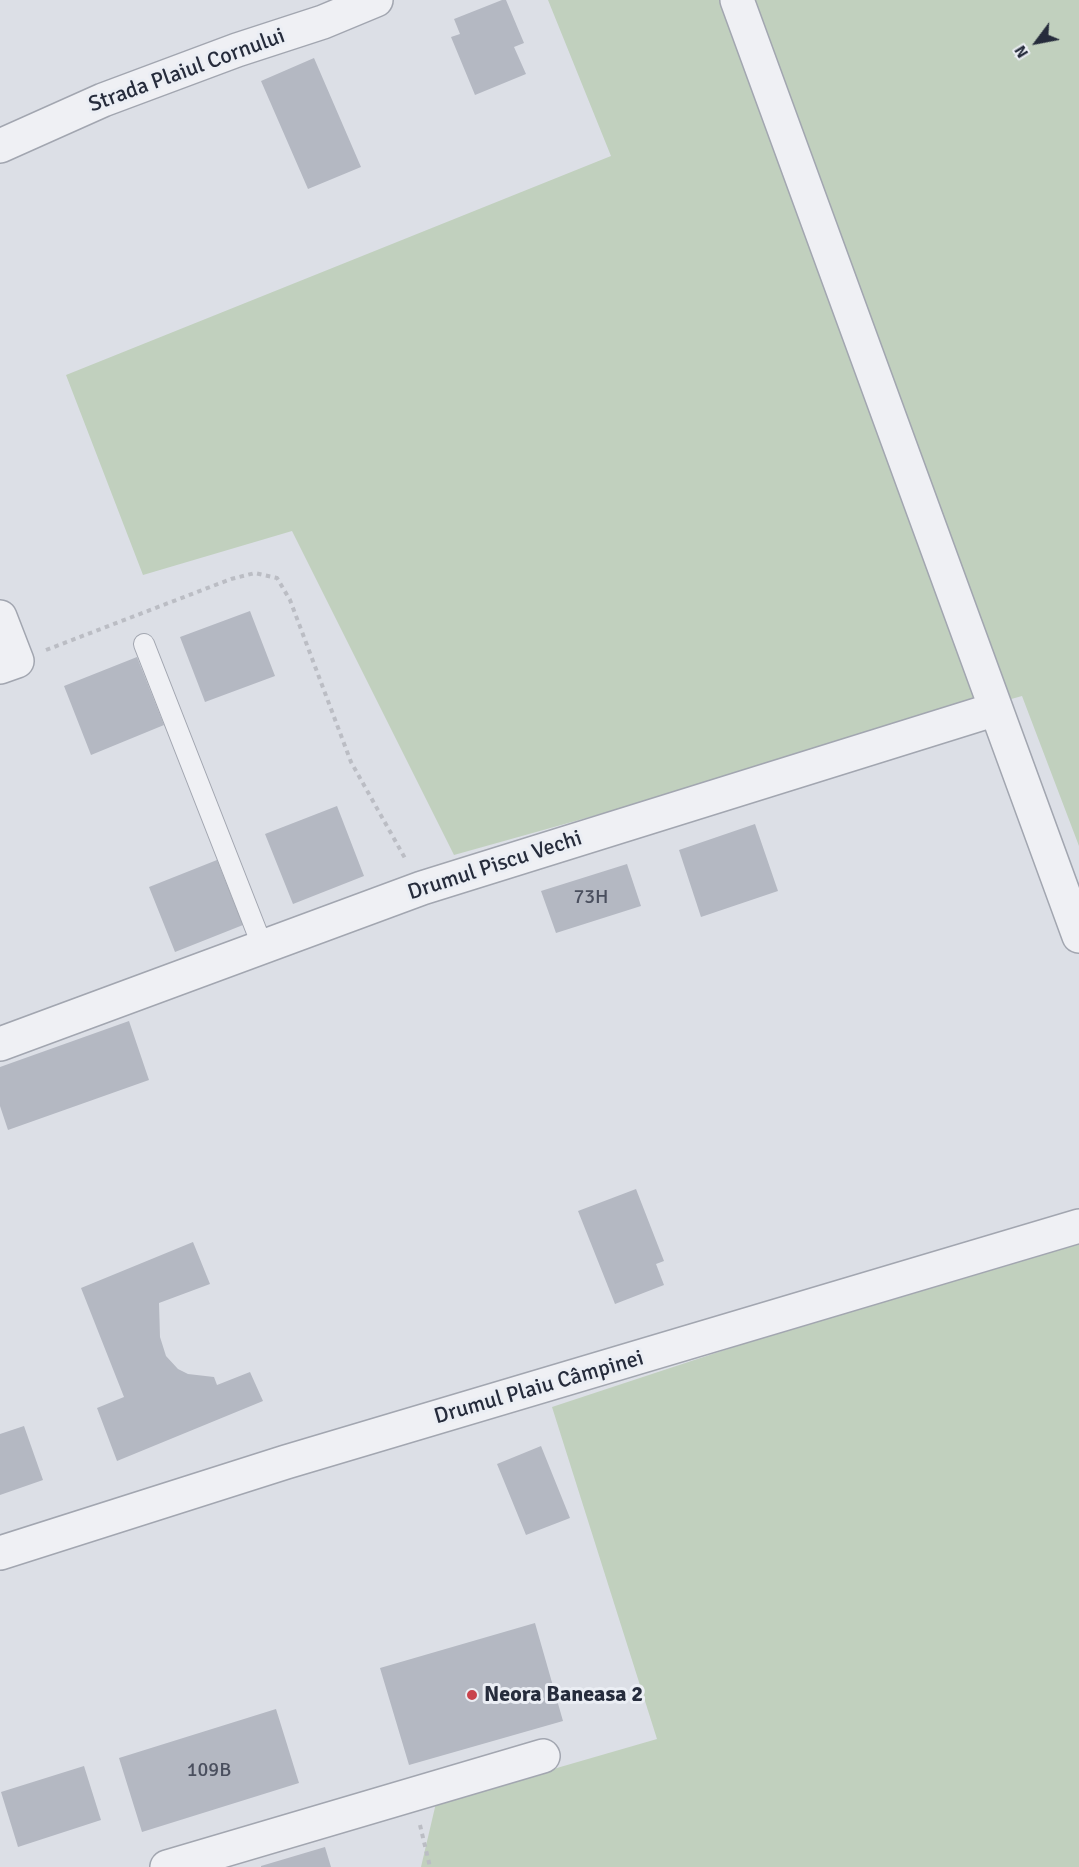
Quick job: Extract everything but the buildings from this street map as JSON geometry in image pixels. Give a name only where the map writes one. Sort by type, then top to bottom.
[{"type":"street","name":"Strada Plaiul Cornului","points":[[0,146],[103,100],[237,50],[323,22],[376,0]]},
{"type":"street","points":[[737,0],[1079,936]]},
{"type":"street","points":[[0,617],[8,664]]},
{"type":"street","name":"Drumul Piscu Vechi","points":[[0,1044],[422,888],[996,709]]},
{"type":"street","name":"Drumul Plaiu Câmpinei","points":[[0,1554],[286,1462],[1079,1227]]},
{"type":"street","points":[[167,1867],[543,1756]]},
{"type":"lane","points":[[144,644],[260,940],[266,947]]},
{"type":"path","points":[[8,664],[231,579],[255,573],[277,578],[290,600],[351,762],[422,888]]},
{"type":"path","points":[[412,1795],[430,1867]]},
{"type":"green space","points":[[548,0],[1079,0],[1079,846],[1022,696],[454,855],[292,531],[143,575],[66,375],[611,156]]},
{"type":"green space","points":[[1079,1233],[1079,1867],[421,1867],[436,1803],[657,1739],[552,1407]]},
{"type":"place","name":"Neora Baneasa 2","points":[[472,1695]]}]
